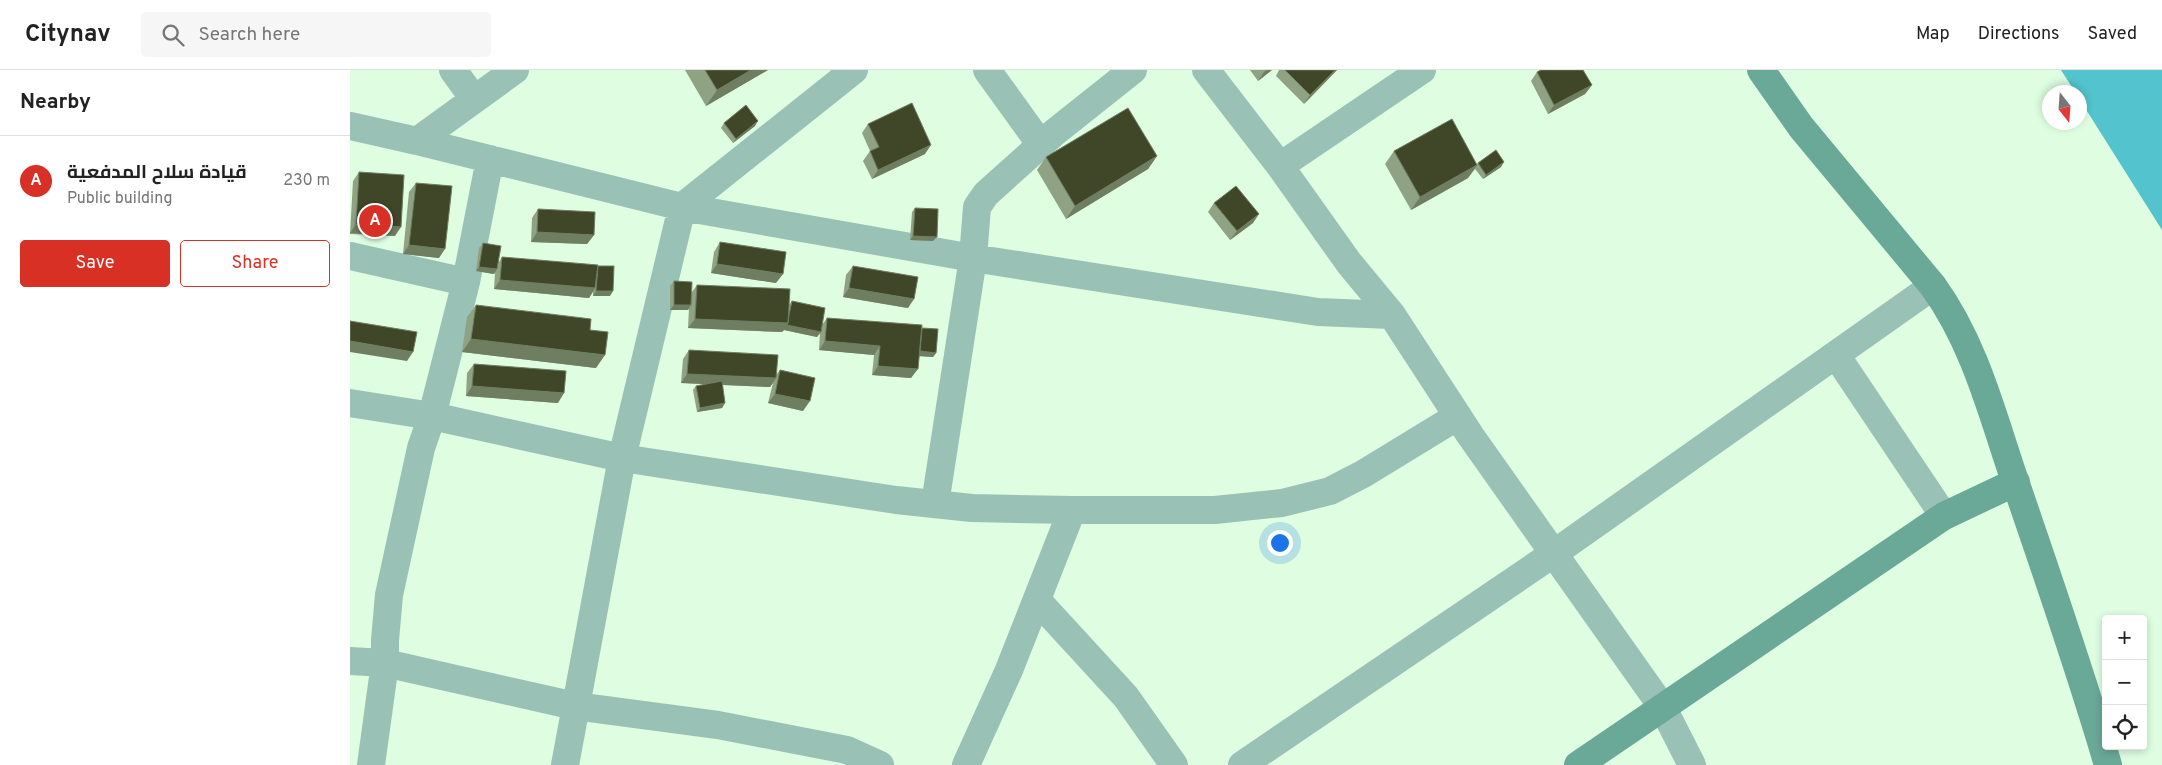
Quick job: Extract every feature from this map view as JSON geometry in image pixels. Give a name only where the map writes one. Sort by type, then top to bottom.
[{"type":"street","points":[[453,70],[474,100]]},
{"type":"street","points":[[418,141],[516,70]]},
{"type":"street","points":[[565,765],[622,458],[682,207],[854,70]]},
{"type":"street","points":[[987,70],[1041,145]]},
{"type":"street","points":[[935,504],[973,258],[978,207],[982,199],[1041,145],[1132,70]]},
{"type":"street","points":[[1206,70],[1280,166],[1350,263],[1392,315],[1458,416],[1553,554],[1663,708],[1692,765]]},
{"type":"street","points":[[1280,166],[1422,70]]},
{"type":"street","points":[[1761,70],[1801,127],[1933,286],[1950,309],[1962,333],[1982,380],[2051,586],[2108,765]]},
{"type":"street","points":[[350,126],[418,141],[682,207],[973,258],[1318,312],[1392,315]]},
{"type":"street","points":[[371,765],[385,663],[389,595],[421,448],[432,416],[466,282],[490,159]]},
{"type":"street","points":[[350,256],[466,282]]},
{"type":"street","points":[[1242,765],[1553,554],[1933,286]]},
{"type":"street","points":[[1836,355],[1944,516]]},
{"type":"street","points":[[350,403],[432,416],[622,458],[896,500],[972,508],[1072,510],[1215,510],[1282,503],[1330,491],[1363,474],[1458,416]]},
{"type":"street","points":[[1578,765],[1944,516],[2016,482]]},
{"type":"street","points":[[966,765],[1009,670],[1072,510]]},
{"type":"street","points":[[1037,600],[1126,697],[1174,765]]},
{"type":"street","points":[[350,661],[385,663],[575,706],[736,729],[847,750],[880,765]]},
{"type":"water","points":[[2061,70],[2162,70],[2162,230],[2087,111],[2087,85],[2071,85]]},
{"type":"building","points":[[705,70],[751,70],[717,90]]},
{"type":"building","points":[[1285,70],[1335,70],[1310,95]]},
{"type":"building","points":[[1541,70],[1583,70],[1592,85],[1554,105],[1537,72]]},
{"type":"building","points":[[912,103],[931,145],[878,170],[870,151],[879,147],[868,124]]},
{"type":"building","points":[[746,105],[758,121],[736,139],[724,123]]},
{"type":"building","points":[[1128,108],[1157,156],[1075,206],[1046,157]]},
{"type":"building","points":[[1452,119],[1477,165],[1420,197],[1394,151]]},
{"type":"building","points":[[1496,150],[1504,162],[1486,175],[1478,163]]},
{"type":"building","points":[[359,172],[404,175],[401,227],[356,224]]},
{"type":"building","points":[[416,183],[452,186],[445,249],[409,245]]},
{"type":"building","points":[[1236,186],[1259,214],[1237,231],[1214,203]]},
{"type":"building","points":[[915,208],[938,209],[937,237],[913,236]]},
{"type":"building","points":[[538,209],[595,212],[594,235],[537,232]]},
{"type":"building","points":[[720,242],[786,252],[783,274],[717,264]]},
{"type":"building","points":[[483,243],[501,246],[497,269],[479,267]]},
{"type":"building","points":[[502,257],[598,265],[595,288],[500,280]]},
{"type":"building","points":[[598,266],[614,266],[613,291],[596,291]]},
{"type":"building","points":[[853,266],[918,277],[914,299],[849,288]]},
{"type":"building","points":[[674,281],[692,282],[691,305],[674,305]]},
{"type":"building","points":[[697,285],[790,289],[788,323],[695,319]]},
{"type":"building","points":[[792,301],[825,308],[821,332],[787,325]]},
{"type":"building","points":[[476,305],[591,319],[590,330],[608,332],[605,355],[471,339]]},
{"type":"building","points":[[827,318],[922,325],[918,369],[878,366],[880,346],[825,341]]},
{"type":"building","points":[[350,321],[417,332],[413,352],[350,341]]},
{"type":"building","points":[[922,328],[938,329],[936,353],[920,351]]},
{"type":"building","points":[[689,350],[778,355],[776,378],[687,374]]},
{"type":"building","points":[[474,364],[566,371],[564,393],[472,386]]},
{"type":"building","points":[[780,370],[815,378],[810,401],[775,394]]},
{"type":"building","points":[[722,381],[725,403],[700,408],[696,386]]},
{"type":"place","name":"قيادة سلاح المدفعية","points":[[375,221]]}]
